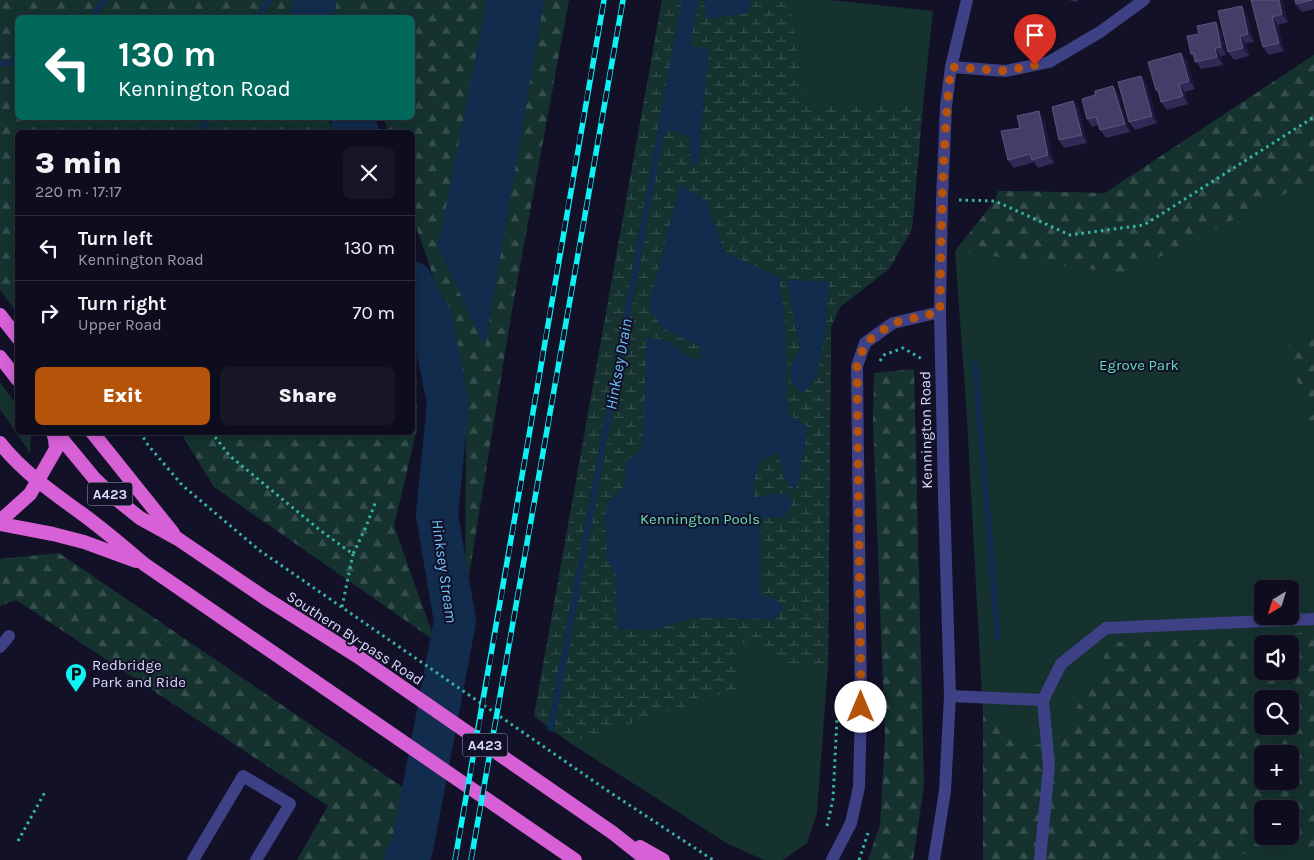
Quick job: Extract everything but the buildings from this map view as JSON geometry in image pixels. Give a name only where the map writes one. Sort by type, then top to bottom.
[{"type":"highway","points":[[4,320],[15,334]]},
{"type":"highway","points":[[0,357],[15,376]]},
{"type":"highway","points":[[0,522],[30,494],[56,449],[55,435]]},
{"type":"highway","name":"Southern By-pass Road","points":[[58,435],[94,478],[140,518],[178,539],[357,656],[613,833],[647,860]]},
{"type":"highway","name":"A423","points":[[94,435],[178,539]]},
{"type":"highway","name":"A423","points":[[0,443],[10,455],[38,480],[144,564],[575,860]]},
{"type":"highway","name":"A423","points":[[0,522],[68,538],[144,564]]},
{"type":"highway","points":[[613,833],[663,860]]},
{"type":"street","name":"Kennington Road","points":[[934,860],[945,791],[950,696],[943,486],[940,312],[942,199],[946,106],[951,67],[967,0]]},
{"type":"street","points":[[951,67],[1006,71],[1049,62],[1100,32],[1144,0]]},
{"type":"street","points":[[832,860],[851,823],[859,787],[861,707],[857,366],[865,343],[893,323],[940,312]]},
{"type":"street","points":[[1040,860],[1049,766],[1043,700],[1062,664],[1106,628],[1314,619]]},
{"type":"street","points":[[0,647],[9,636]]},
{"type":"street","points":[[950,696],[1043,700]]},
{"type":"street","points":[[193,860],[243,776],[290,804],[256,860]]},
{"type":"path","points":[[942,199],[995,201],[1070,235],[1144,225],[1314,117]]},
{"type":"path","points":[[142,435],[182,485],[259,550],[608,791],[713,860]]},
{"type":"path","points":[[213,435],[230,456],[321,532],[353,554]]},
{"type":"path","points":[[342,607],[353,554],[376,501]]},
{"type":"path","points":[[827,830],[833,799],[837,718]]},
{"type":"path","points":[[18,841],[45,792]]},
{"type":"green space","points":[[0,0],[295,0],[289,15],[15,15],[15,120],[328,120],[333,130],[15,130],[15,310],[0,290]]},
{"type":"green space","points":[[334,0],[569,0],[512,310],[465,600],[466,407],[441,299],[415,224],[415,130],[388,130],[384,120],[415,120],[415,15],[334,15]]},
{"type":"green space","name":"Kennington Pools","points":[[662,0],[831,0],[933,11],[912,229],[889,269],[840,307],[831,327],[828,666],[817,813],[807,843],[783,860],[764,860],[728,844],[570,743],[534,716]]},
{"type":"green space","name":"Kennington Pools","points":[[662,0],[790,0],[804,106],[923,105],[912,229],[889,269],[840,307],[831,327],[828,666],[779,664],[763,645],[740,643],[738,689],[570,743],[534,716]]},
{"type":"green space","name":"Egrove Park","points":[[1314,55],[1314,860],[983,860],[983,713],[966,402],[955,251],[995,201],[998,191],[1105,193]]},
{"type":"green space","points":[[1314,55],[1314,179],[1126,274],[955,251],[995,201],[998,191],[1105,193]]},
{"type":"green space","points":[[416,322],[417,429],[394,526],[435,641],[214,487],[182,435],[415,435]]},
{"type":"green space","points":[[1314,324],[1314,420],[1309,421],[1287,346]]},
{"type":"green space","points":[[914,369],[924,786],[913,860],[868,860],[880,825],[885,737],[873,421],[874,373]]},
{"type":"green space","points":[[0,382],[15,402],[15,431],[0,409]]},
{"type":"green space","points":[[18,435],[31,435],[30,453]]},
{"type":"green space","points":[[59,553],[433,808],[424,860],[297,860],[328,806],[16,600],[0,606],[0,559]]},
{"type":"green space","points":[[1314,632],[1314,850],[1265,845],[1229,860],[983,860],[983,713],[1027,748],[1061,737],[1112,642]]},
{"type":"water","points":[[487,0],[544,0],[485,347],[438,247]]},
{"type":"water","points":[[685,0],[699,0],[690,46],[709,49],[698,165],[692,167],[689,136],[675,131],[661,134]]},
{"type":"water","points":[[704,0],[752,0],[747,13],[707,19]]},
{"type":"water","points":[[680,184],[706,201],[725,253],[779,277],[785,321],[787,413],[808,427],[799,480],[795,490],[784,479],[778,453],[762,459],[753,483],[754,497],[786,493],[793,502],[784,517],[765,518],[760,524],[761,595],[780,602],[783,609],[775,619],[692,618],[654,630],[617,628],[616,575],[607,560],[605,519],[607,504],[625,485],[626,462],[642,448],[647,337],[668,341],[694,360],[701,358],[700,347],[662,328],[649,307]]},
{"type":"water","points":[[787,280],[829,282],[825,334],[817,375],[803,394],[791,383],[790,366],[800,350]]},
{"type":"waterway","points":[[94,15],[103,0]]},
{"type":"waterway","points":[[260,15],[268,0]]},
{"type":"waterway","name":"Hinksey Stream","points":[[311,15],[316,0]]},
{"type":"waterway","name":"Hinksey Drain","points":[[551,728],[685,0]]},
{"type":"waterway","points":[[0,64],[15,62]]},
{"type":"waterway","points":[[201,130],[207,120]]},
{"type":"waterway","name":"Hinksey Stream","points":[[352,120],[357,130]]},
{"type":"waterway","name":"Hinksey Stream","points":[[405,860],[412,849],[455,621],[437,515],[448,403],[431,318],[415,288]]},
{"type":"waterway","points":[[975,364],[998,637]]},
{"type":"railway","points":[[455,860],[604,0]]},
{"type":"railway","points":[[471,860],[623,0]]},
{"type":"place","name":"Redbridge Park and Ride","points":[[76,693]]},
{"type":"route","points":[[861,707],[857,366],[865,343],[893,323],[940,312],[946,106],[951,67],[1006,71],[1035,65]]}]
